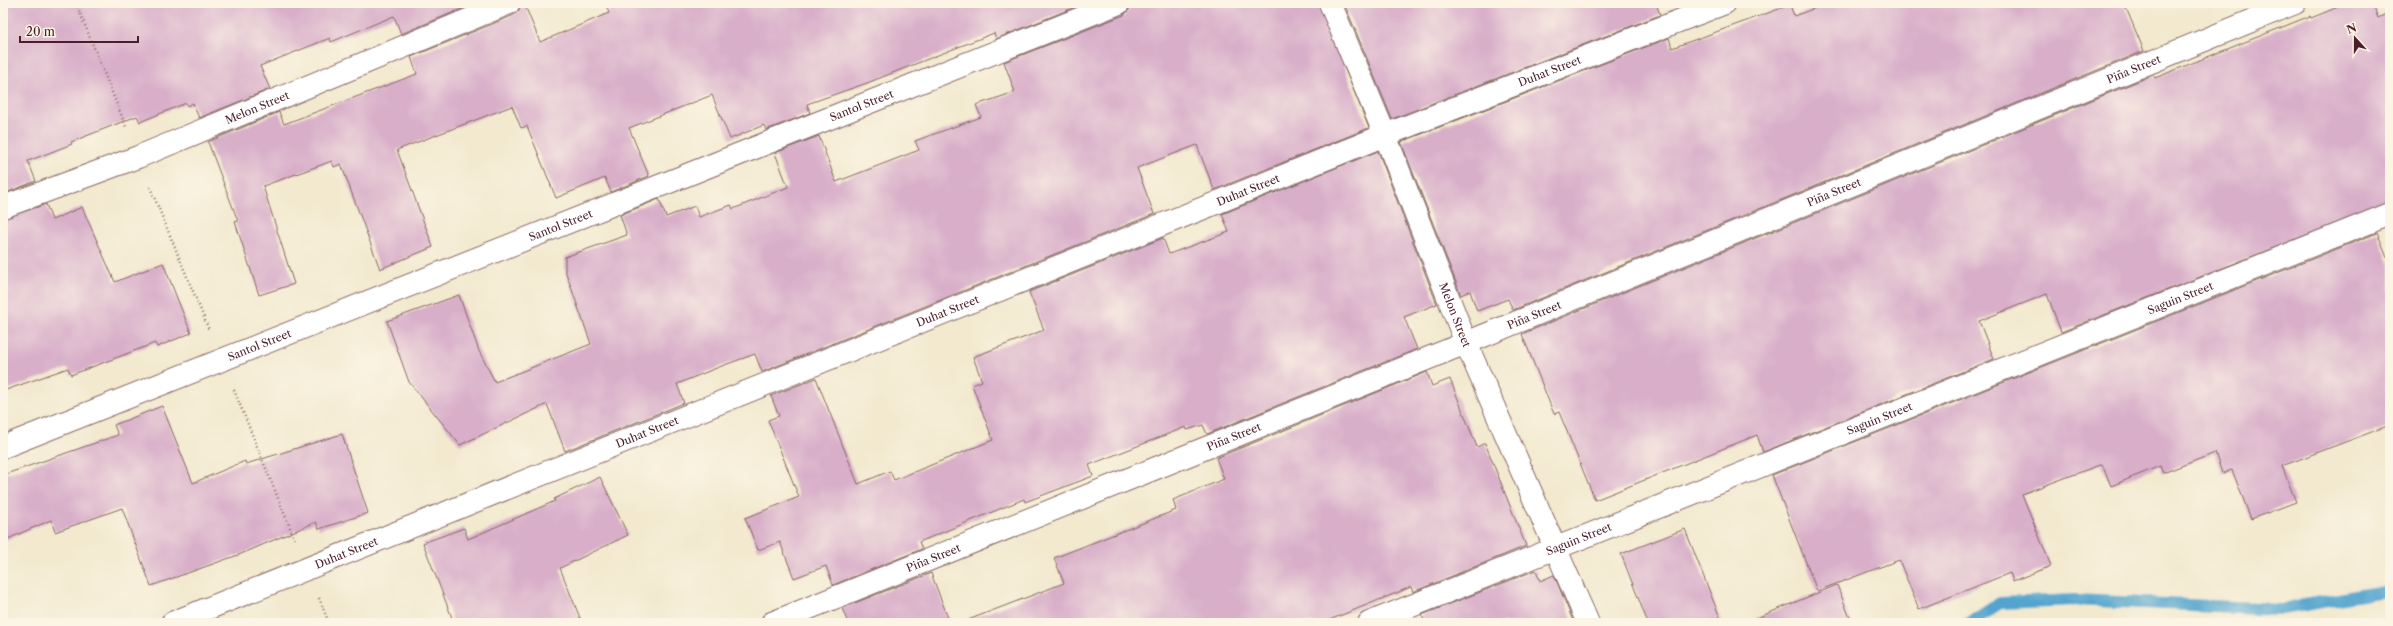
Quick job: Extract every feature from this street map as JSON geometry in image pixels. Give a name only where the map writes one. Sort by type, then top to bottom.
[{"type":"street","name":"Melon Street","points":[[3,207],[138,157],[509,3]]},
{"type":"street","name":"Santol Street","points":[[3,447],[1119,3]]},
{"type":"street","name":"Melon Street","points":[[1330,3],[1385,135],[1466,343],[1588,623]]},
{"type":"street","name":"Duhat Street","points":[[172,623],[1385,135],[1725,3]]},
{"type":"street","name":"Piña Street","points":[[772,623],[1466,343],[2295,3]]},
{"type":"street","name":"Saguin Street","points":[[1369,623],[2390,214]]},
{"type":"path","points":[[76,3],[329,623]]},
{"type":"building","points":[[3,3],[476,3],[401,34],[394,16],[331,42],[330,38],[260,66],[270,89],[199,118],[193,103],[187,106],[186,103],[140,122],[137,116],[71,142],[72,144],[28,161],[36,181],[3,194]]},
{"type":"building","points":[[521,3],[524,3],[540,42],[609,13],[605,3],[1085,3],[996,39],[994,33],[867,83],[807,104],[810,113],[766,130],[764,125],[730,139],[712,95],[629,128],[649,176],[611,192],[605,178],[556,198],[527,126],[521,128],[512,106],[397,150],[433,247],[380,269],[341,164],[334,167],[332,161],[263,186],[294,284],[259,295],[235,222],[238,221],[208,142],[279,112],[284,124],[417,74],[411,57],[514,15],[519,10]]},
{"type":"building","points":[[1131,3],[1318,3],[1369,128],[1214,190],[1197,145],[1137,168],[1154,214],[762,372],[755,354],[719,367],[677,384],[684,403],[565,451],[547,404],[460,445],[409,382],[387,321],[459,295],[479,351],[495,382],[591,344],[565,270],[565,257],[627,235],[620,215],[659,199],[666,217],[695,206],[699,217],[731,205],[733,209],[788,187],[775,153],[819,136],[836,182],[919,150],[915,141],[981,117],[976,105],[1015,92],[1004,62],[1124,15],[1129,10]]},
{"type":"building","points":[[1344,3],[1656,3],[1660,15],[1392,119]]},
{"type":"building","points":[[1829,3],[2124,3],[2144,51],[1513,310],[1508,299],[1477,311],[1470,291],[1461,295],[1401,142],[1669,38],[1672,48],[1790,5],[1794,16]]},
{"type":"building","points":[[2348,3],[2372,3],[2378,18],[2390,12],[2390,202],[2061,332],[2047,294],[1979,321],[1994,359],[1763,452],[1757,435],[1595,500],[1559,412],[1554,414],[1522,334],[2153,75],[2155,78],[2310,16],[2311,18]]},
{"type":"building","points":[[1378,151],[1437,304],[1404,317],[1417,349],[1207,434],[1203,425],[1187,430],[1186,427],[1089,465],[1093,476],[1025,502],[1024,499],[919,542],[922,549],[833,585],[826,566],[794,578],[780,542],[758,550],[745,518],[799,497],[768,420],[779,416],[771,396],[816,378],[858,484],[890,471],[894,480],[993,440],[972,385],[982,381],[973,357],[1044,330],[1029,292],[1163,238],[1169,254],[1229,232],[1222,214]]},
{"type":"building","points":[[46,204],[52,220],[82,207],[115,282],[163,263],[191,333],[157,347],[155,343],[71,375],[68,368],[3,391],[3,219]]},
{"type":"building","points":[[2377,233],[2390,265],[2390,425],[2282,466],[2296,502],[2251,519],[2232,470],[2222,473],[2215,453],[2163,473],[2160,466],[2111,486],[2102,464],[2022,494],[2051,566],[2013,581],[2010,573],[1919,609],[1899,560],[1817,591],[1772,475]]},
{"type":"building","points":[[1427,372],[1432,386],[1450,379],[1477,447],[1485,443],[1526,546],[1413,592],[1411,587],[1322,623],[968,623],[968,620],[1064,583],[1054,558],[1176,510],[1173,500],[1224,479],[1216,458]]},
{"type":"building","points":[[162,406],[193,483],[245,461],[246,464],[342,434],[368,513],[319,529],[316,522],[241,554],[151,586],[122,508],[55,532],[51,520],[3,541],[3,475],[118,435],[114,425]]},
{"type":"building","points":[[600,477],[628,535],[560,568],[582,623],[454,623],[423,543],[464,528],[468,539],[555,501],[554,499]]},
{"type":"building","points":[[1685,529],[1722,623],[1648,623],[1621,554]]},
{"type":"building","points":[[1536,570],[1540,581],[1554,575],[1574,623],[1425,623],[1422,615]]},
{"type":"building","points":[[931,573],[950,623],[848,623],[842,608]]},
{"type":"building","points":[[1837,585],[1852,623],[1747,623],[1747,622]]},
{"type":"waterway","points":[[1969,623],[2000,603],[2074,600],[2282,609],[2390,590]]}]
